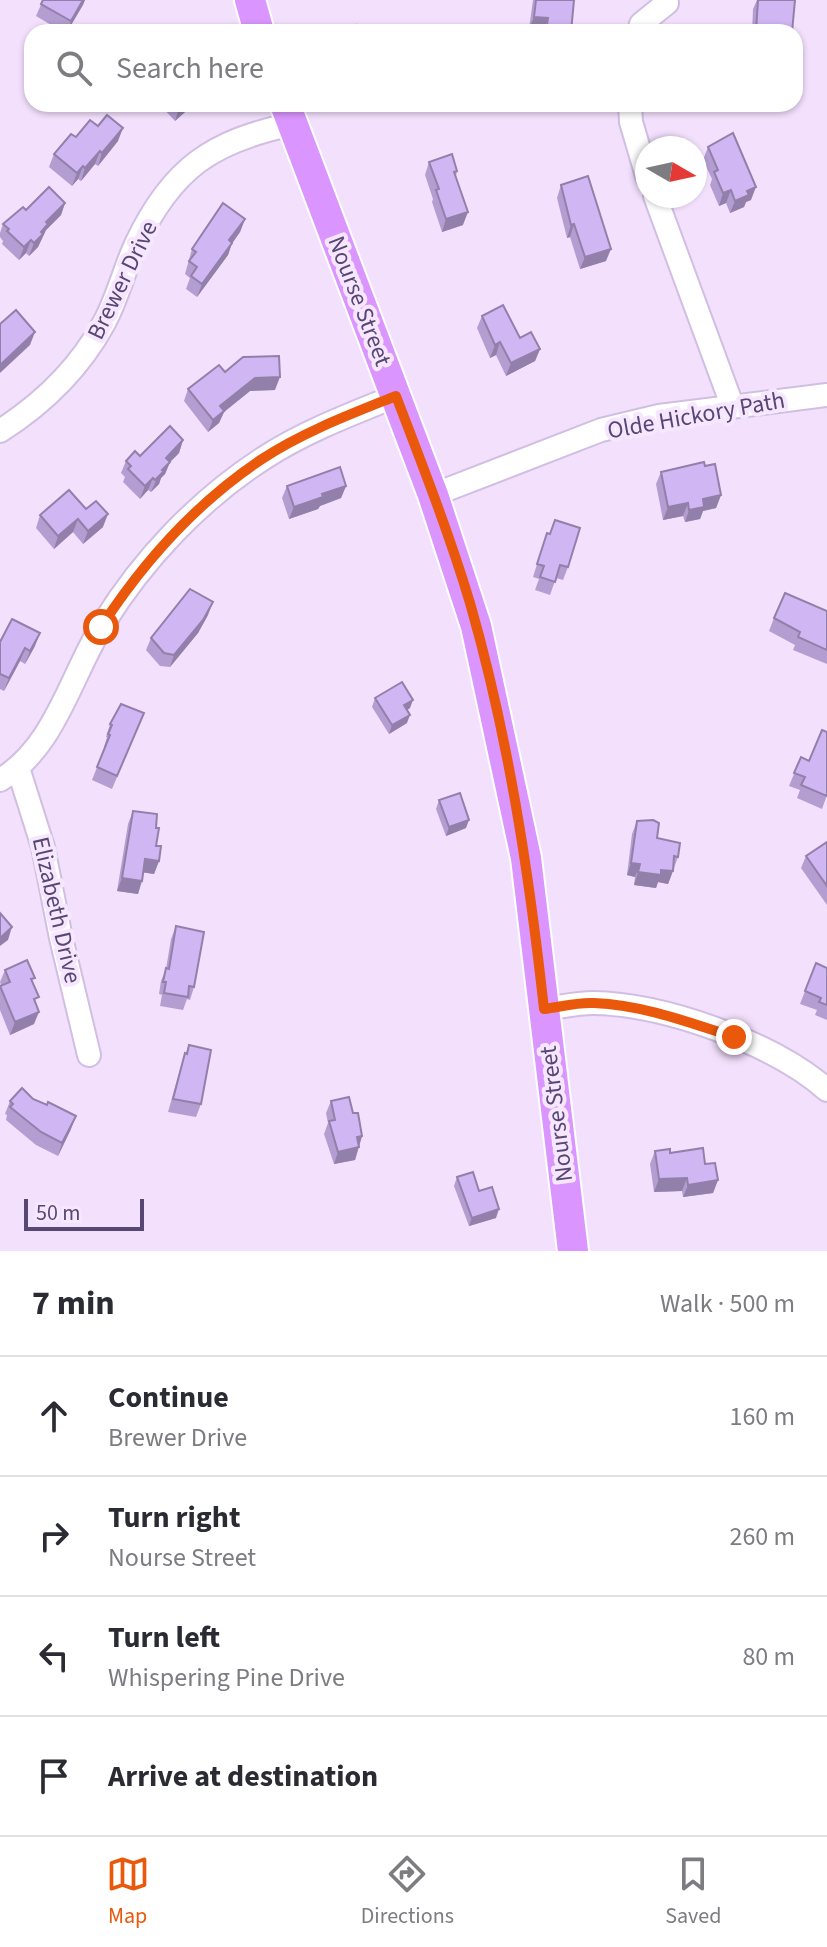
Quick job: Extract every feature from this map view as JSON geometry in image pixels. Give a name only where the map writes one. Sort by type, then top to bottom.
[{"type":"main road","points":[[250,0],[257,24]]},
{"type":"main road","name":"Nourse Street","points":[[289,114],[433,495],[469,601],[495,704],[526,858],[573,1251]]},
{"type":"street","points":[[641,24],[667,3]]},
{"type":"street","points":[[630,112],[635,136]]},
{"type":"street","name":"Brewer Drive","points":[[0,431],[59,386],[87,350],[118,295],[142,234],[181,174],[212,151],[289,114]]},
{"type":"street","points":[[659,208],[732,405]]},
{"type":"street","name":"Olde Hickory Path","points":[[433,495],[601,430],[659,416],[827,395]]},
{"type":"street","points":[[9,774],[35,750],[101,627],[129,584],[162,545],[219,492],[264,458],[313,432],[396,396]]},
{"type":"street","name":"Elizabeth Drive","points":[[9,774],[43,847],[89,1055]]},
{"type":"street","points":[[544,1009],[590,1003],[662,1013],[734,1037],[782,1059],[827,1090]]},
{"type":"building","points":[[43,0],[83,0],[71,21],[41,4]]},
{"type":"building","points":[[536,0],[574,0],[572,24],[547,24],[548,18],[534,17]]},
{"type":"building","points":[[758,0],[795,0],[793,24],[756,24]]},
{"type":"building","points":[[107,115],[123,128],[85,168],[83,166],[77,173],[54,154],[71,134],[76,137],[90,120],[98,126]]},
{"type":"building","points":[[733,133],[756,187],[747,191],[749,195],[735,201],[731,190],[723,193],[708,147]]},
{"type":"building","points":[[452,154],[457,171],[454,172],[468,212],[446,219],[429,162]]},
{"type":"building","points":[[588,176],[611,249],[585,257],[574,224],[571,225],[561,185]]},
{"type":"building","points":[[49,187],[65,203],[46,222],[48,224],[41,232],[43,234],[24,247],[3,224],[23,207],[26,210]]},
{"type":"building","points":[[223,203],[245,219],[202,284],[191,276],[197,267],[189,261],[196,252],[192,249]]},
{"type":"building","points":[[503,305],[520,338],[531,332],[540,349],[511,363],[500,342],[495,345],[482,316]]},
{"type":"building","points":[[16,310],[35,332],[0,365],[0,324]]},
{"type":"building","points":[[279,356],[280,377],[255,378],[220,406],[224,411],[213,420],[188,389],[219,365],[225,372],[243,357]]},
{"type":"building","points":[[170,426],[183,440],[166,458],[170,462],[164,471],[145,486],[128,469],[131,466],[126,461],[135,451],[140,456]]},
{"type":"building","points":[[704,462],[705,466],[715,464],[721,495],[703,499],[704,507],[689,510],[688,503],[668,507],[661,472]]},
{"type":"building","points":[[340,467],[346,486],[294,507],[287,486]]},
{"type":"building","points":[[69,490],[86,509],[96,501],[108,514],[88,531],[78,519],[58,536],[40,515]]},
{"type":"building","points":[[555,520],[580,528],[568,567],[560,565],[555,582],[540,577],[544,566],[537,564],[547,533],[550,534]]},
{"type":"building","points":[[190,589],[213,602],[203,620],[174,655],[164,653],[151,638]]},
{"type":"building","points":[[785,593],[827,611],[827,650],[798,637],[800,632],[774,618]]},
{"type":"building","points":[[12,619],[40,633],[30,651],[25,648],[9,678],[0,674],[0,642]]},
{"type":"building","points":[[402,682],[413,700],[404,705],[410,715],[392,725],[375,698]]},
{"type":"building","points":[[121,704],[144,713],[117,776],[97,767],[110,735],[110,724]]},
{"type":"building","points":[[822,730],[827,732],[827,796],[801,785],[805,777],[794,773],[801,757],[809,761]]},
{"type":"building","points":[[460,793],[469,820],[449,827],[439,800]]},
{"type":"building","points":[[133,811],[157,814],[156,828],[159,828],[156,846],[161,846],[159,861],[145,859],[142,881],[122,878]]},
{"type":"building","points":[[653,820],[659,823],[657,838],[680,843],[678,857],[674,856],[673,871],[661,870],[661,875],[638,872],[640,864],[631,863],[637,821]]},
{"type":"building","points":[[827,842],[827,886],[806,856]]},
{"type":"building","points":[[0,913],[12,927],[0,938]]},
{"type":"building","points":[[176,926],[204,932],[194,987],[189,986],[188,997],[164,993],[166,982],[163,982],[166,968],[169,969]]},
{"type":"building","points":[[27,960],[35,978],[31,979],[39,997],[34,999],[39,1012],[15,1022],[0,986],[10,982],[5,970]]},
{"type":"building","points":[[816,963],[827,968],[827,1005],[819,1002],[821,998],[805,991]]},
{"type":"building","points":[[189,1045],[211,1050],[201,1104],[173,1099]]},
{"type":"building","points":[[22,1088],[33,1099],[47,1105],[48,1102],[76,1116],[62,1143],[41,1132],[10,1107],[13,1104],[10,1101]]},
{"type":"building","points":[[349,1097],[353,1113],[358,1113],[362,1136],[357,1137],[359,1147],[338,1152],[329,1121],[335,1120],[331,1101]]},
{"type":"building","points":[[703,1148],[705,1164],[715,1163],[718,1180],[688,1185],[687,1178],[659,1179],[655,1151],[670,1149],[670,1153]]},
{"type":"building","points":[[473,1172],[479,1191],[492,1187],[499,1209],[472,1218],[457,1177]]},
{"type":"route","points":[[101,627],[145,563],[219,492],[288,444],[396,396],[459,568],[489,676],[526,858],[544,1009],[590,1003],[619,1005],[662,1013],[734,1037]]}]
